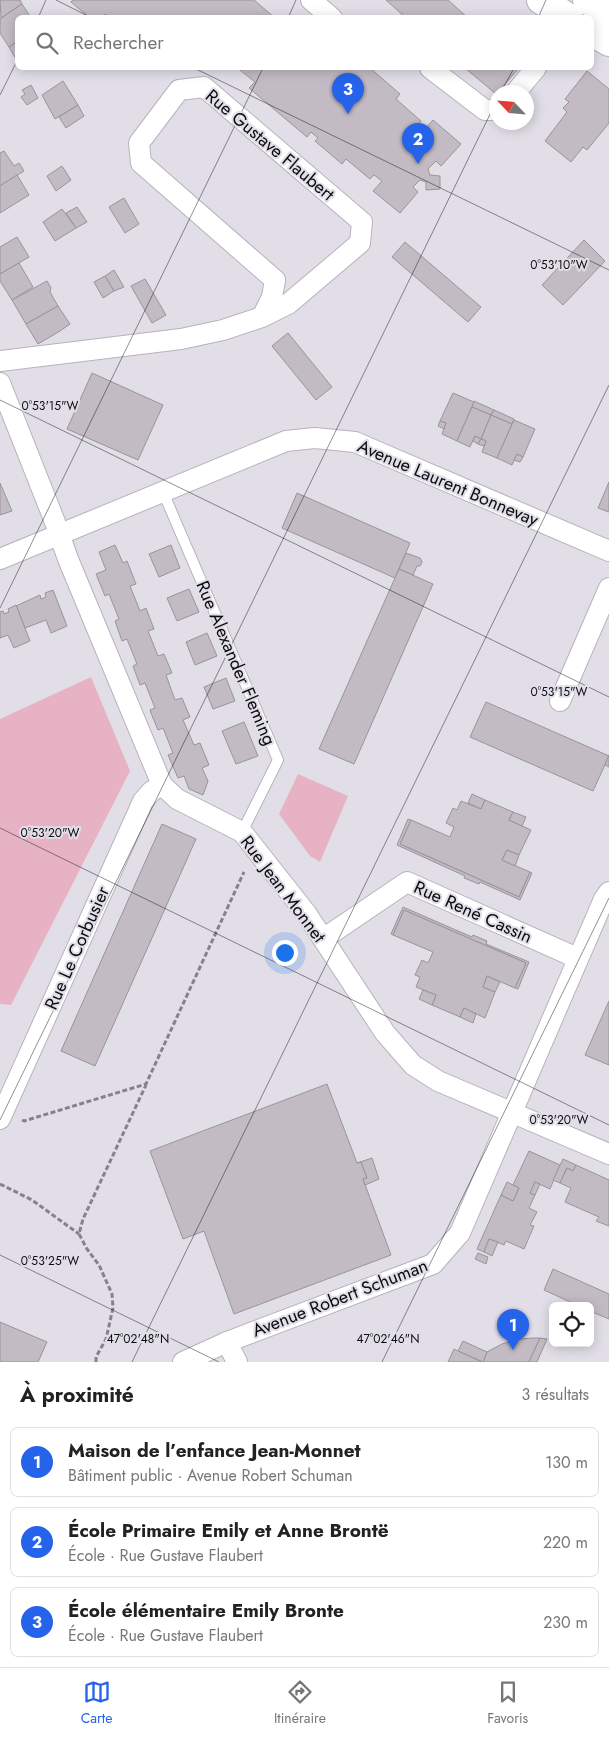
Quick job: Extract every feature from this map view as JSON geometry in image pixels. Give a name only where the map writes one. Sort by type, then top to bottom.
[{"type":"main road","points":[[541,0],[564,15]]},
{"type":"main road","points":[[587,0],[609,14]]},
{"type":"main road","points":[[594,33],[609,42]]},
{"type":"street","points":[[311,0],[328,15]]},
{"type":"street","points":[[433,70],[485,110],[489,110]]},
{"type":"street","points":[[522,85],[534,70]]},
{"type":"street","name":"Rue Gustave Flaubert","points":[[0,361],[181,339],[222,330],[262,317],[288,304],[360,243],[362,222],[204,87],[179,90],[139,144],[141,163],[275,280],[272,297],[262,317]]},
{"type":"street","name":"Rue Jean Monnet","points":[[0,384],[60,533],[68,559],[162,784],[176,799],[242,832],[306,913],[385,1034],[413,1065],[438,1081],[609,1154]]},
{"type":"street","name":"Avenue Laurent Bonnevay","points":[[0,559],[286,441],[315,438],[355,442],[609,552]]},
{"type":"street","points":[[560,701],[609,588]]},
{"type":"street","name":"Rue Le Corbusier","points":[[2,1116],[144,801],[152,791],[162,784]]},
{"type":"street","name":"Rue René Cassin","points":[[323,939],[407,882],[577,958]]},
{"type":"street","name":"Avenue Robert Schuman","points":[[184,1362],[227,1342],[434,1264],[460,1233],[577,958],[609,892]]},
{"type":"street","points":[[227,1342],[237,1362]]},
{"type":"lane","name":"Rue Alexander Fleming","points":[[162,492],[278,760],[242,832]]},
{"type":"path","points":[[79,1234],[83,1219],[255,847]]},
{"type":"path","points":[[2,1116],[24,1121],[146,1084]]},
{"type":"path","points":[[0,1184],[32,1200],[79,1234],[86,1249],[99,1265],[112,1294],[114,1308],[106,1339],[96,1357],[96,1362]]},
{"type":"shaded area","points":[[91,677],[130,771],[11,1005],[0,1004],[0,719]]},
{"type":"shaded area","points":[[298,774],[348,796],[320,862],[310,856],[279,814]]},
{"type":"building","points":[[0,0],[20,0],[22,4],[1,18]]},
{"type":"building","points":[[73,0],[254,0],[272,15],[86,15],[71,2]]},
{"type":"building","points":[[386,0],[448,0],[465,15],[403,15]]},
{"type":"building","points":[[22,4],[29,15],[15,15],[15,43],[9,47],[0,33],[0,19]]},
{"type":"building","points":[[15,43],[15,57],[9,47]]},
{"type":"building","points":[[240,70],[372,70],[400,94],[396,99],[421,121],[418,125],[424,130],[433,120],[461,144],[441,166],[436,161],[428,169],[430,175],[440,176],[440,189],[426,190],[426,182],[420,180],[413,187],[418,192],[400,213],[373,191],[382,181],[374,175],[370,179],[346,159],[342,164],[315,141],[318,138],[311,132],[307,137],[249,88],[255,82]]},
{"type":"building","points":[[467,70],[517,70],[504,85],[489,85],[489,88]]},
{"type":"building","points":[[587,71],[609,89],[609,123],[587,150],[583,147],[571,162],[545,141],[567,112],[563,108],[569,102],[565,99]]},
{"type":"building","points":[[63,81],[78,105],[55,119],[42,95]]},
{"type":"building","points":[[31,85],[38,98],[27,105],[21,97],[25,94],[22,90]]},
{"type":"building","points":[[78,105],[84,116],[66,128],[59,117]]},
{"type":"building","points":[[4,151],[14,166],[19,163],[24,171],[0,186],[0,153]]},
{"type":"building","points":[[62,166],[71,180],[56,191],[47,176]]},
{"type":"building","points":[[17,175],[29,195],[0,213],[0,186]]},
{"type":"building","points":[[124,198],[139,224],[125,233],[109,207]]},
{"type":"building","points":[[77,207],[87,222],[76,228],[66,213]]},
{"type":"building","points":[[62,209],[76,228],[55,241],[43,222]]},
{"type":"building","points":[[17,237],[29,257],[0,274],[0,247]]},
{"type":"building","points":[[584,240],[605,261],[563,305],[542,285]]},
{"type":"building","points":[[405,242],[481,307],[468,322],[392,257]]},
{"type":"building","points":[[19,263],[33,287],[12,300],[0,281],[0,274]]},
{"type":"building","points":[[114,270],[124,287],[114,291],[105,276]]},
{"type":"building","points":[[105,276],[114,291],[103,298],[94,282]]},
{"type":"building","points":[[145,279],[166,315],[152,323],[131,286]]},
{"type":"building","points":[[47,281],[51,288],[50,292],[58,306],[26,324],[12,300]]},
{"type":"building","points":[[58,306],[70,324],[38,344],[26,324]]},
{"type":"building","points":[[288,333],[332,387],[316,400],[272,346]]},
{"type":"building","points":[[92,373],[163,405],[138,460],[67,429]]},
{"type":"building","points":[[453,393],[474,402],[457,441],[442,434],[446,423],[440,421]]},
{"type":"building","points":[[474,401],[494,410],[491,415],[472,407]]},
{"type":"building","points":[[472,407],[491,415],[481,439],[475,436],[470,447],[457,441]]},
{"type":"building","points":[[494,410],[514,419],[512,424],[491,415]]},
{"type":"building","points":[[491,415],[512,424],[497,458],[482,452],[486,441],[481,439]]},
{"type":"building","points":[[514,420],[535,429],[523,457],[517,454],[512,465],[497,458]]},
{"type":"building","points":[[440,421],[446,423],[444,429],[438,426]]},
{"type":"building","points":[[475,436],[481,439],[478,444],[473,441]]},
{"type":"building","points":[[481,439],[486,441],[484,446],[478,444]]},
{"type":"building","points":[[517,454],[523,457],[520,462],[514,460]]},
{"type":"building","points":[[609,482],[609,512],[598,508]]},
{"type":"building","points":[[0,483],[12,511],[0,515]]},
{"type":"building","points":[[297,493],[410,543],[395,578],[282,528]]},
{"type":"building","points":[[115,545],[123,563],[127,561],[136,584],[130,586],[140,611],[146,608],[154,629],[148,631],[158,656],[164,654],[172,673],[166,675],[175,700],[182,698],[190,717],[183,720],[194,745],[200,743],[209,765],[202,768],[208,781],[203,795],[189,789],[184,776],[178,778],[168,755],[173,753],[163,728],[158,730],[151,713],[150,710],[155,708],[145,683],[140,685],[133,666],[137,664],[127,639],[122,641],[115,621],[119,619],[109,594],[105,596],[96,574],[106,570],[99,552]]},
{"type":"building","points":[[171,545],[180,568],[159,577],[149,554]]},
{"type":"building","points":[[406,553],[420,558],[422,562],[420,566],[417,566],[413,575],[399,569]]},
{"type":"building","points":[[399,569],[433,584],[354,764],[319,749]]},
{"type":"building","points":[[189,589],[199,612],[177,621],[167,598]]},
{"type":"building","points":[[53,590],[67,626],[51,633],[46,620],[25,628],[16,606],[40,595],[41,599],[46,597],[45,593]]},
{"type":"building","points":[[16,605],[30,641],[14,648],[8,635],[0,638],[0,612],[3,611],[4,614],[9,612],[8,609]]},
{"type":"building","points":[[207,633],[217,656],[195,665],[186,642]]},
{"type":"building","points":[[226,678],[235,701],[213,709],[204,687]]},
{"type":"building","points":[[486,702],[609,756],[593,791],[470,737]]},
{"type":"building","points":[[244,722],[258,756],[236,764],[222,731]]},
{"type":"building","points":[[609,755],[609,767],[605,765]]},
{"type":"building","points":[[472,794],[485,800],[481,809],[468,803]]},
{"type":"building","points":[[485,800],[513,812],[509,820],[531,830],[519,855],[507,850],[502,860],[530,872],[519,897],[400,844],[411,820],[450,837],[454,827],[446,823],[453,808],[457,810],[461,801],[481,809]]},
{"type":"building","points":[[513,812],[526,817],[522,826],[509,820]]},
{"type":"building","points":[[408,819],[411,820],[400,844],[519,897],[530,872],[532,873],[520,900],[480,882],[479,884],[464,878],[465,876],[397,845]]},
{"type":"building","points":[[162,824],[196,839],[95,1066],[61,1051]]},
{"type":"building","points":[[507,850],[519,855],[515,866],[502,860]]},
{"type":"building","points":[[403,907],[472,937],[473,935],[487,941],[486,944],[529,962],[518,989],[515,988],[526,963],[404,910],[393,935],[391,934]]},
{"type":"building","points":[[404,910],[526,963],[515,988],[487,976],[483,987],[495,992],[485,1018],[464,1008],[460,1017],[432,1005],[436,995],[416,987],[420,977],[415,975],[422,960],[428,963],[433,952],[393,935]]},
{"type":"building","points":[[487,976],[500,982],[495,992],[483,987]]},
{"type":"building","points":[[423,990],[436,995],[432,1005],[419,999]]},
{"type":"building","points":[[609,1001],[609,1065],[585,1055]]},
{"type":"building","points":[[464,1008],[476,1014],[473,1023],[460,1017]]},
{"type":"building","points":[[327,1084],[357,1163],[361,1162],[367,1178],[363,1179],[391,1255],[234,1314],[204,1231],[183,1239],[150,1151]]},
{"type":"building","points":[[529,1151],[560,1165],[550,1189],[535,1182],[530,1193],[535,1195],[529,1208],[537,1212],[530,1225],[534,1226],[524,1249],[506,1241],[504,1245],[489,1239],[484,1252],[477,1249],[501,1195],[513,1201],[519,1188],[513,1185]]},
{"type":"building","points":[[372,1158],[379,1179],[365,1185],[363,1179],[367,1178],[361,1162],[357,1163]]},
{"type":"building","points":[[563,1159],[576,1165],[573,1171],[567,1168],[560,1183],[553,1180]]},
{"type":"building","points":[[576,1165],[609,1180],[609,1226],[596,1221],[599,1217],[565,1202],[571,1188],[560,1183],[567,1168],[573,1171]]},
{"type":"building","points":[[507,1182],[519,1188],[513,1201],[501,1195]]},
{"type":"building","points":[[535,1182],[540,1184],[535,1195],[530,1193]]},
{"type":"building","points":[[489,1239],[498,1242],[492,1256],[484,1252]]},
{"type":"building","points":[[478,1253],[488,1257],[486,1264],[475,1259]]},
{"type":"building","points":[[553,1269],[609,1294],[609,1319],[594,1313],[594,1302],[570,1302],[544,1290]]},
{"type":"building","points":[[0,1322],[47,1342],[38,1362],[0,1362]]},
{"type":"building","points":[[540,1338],[529,1362],[483,1362],[487,1352],[502,1344],[520,1339]]},
{"type":"building","points":[[540,1338],[547,1339],[537,1362],[529,1362]]},
{"type":"building","points":[[463,1341],[487,1352],[483,1362],[458,1351]]},
{"type":"building","points":[[454,1349],[458,1351],[482,1362],[448,1362]]},
{"type":"place","name":"École élémentaire Emily Bronte","points":[[348,114]]},
{"type":"place","name":"École Primaire Emily et Anne Brontë","points":[[418,164]]},
{"type":"place","name":"Maison de l’enfance Jean-Monnet","points":[[513,1350]]}]
